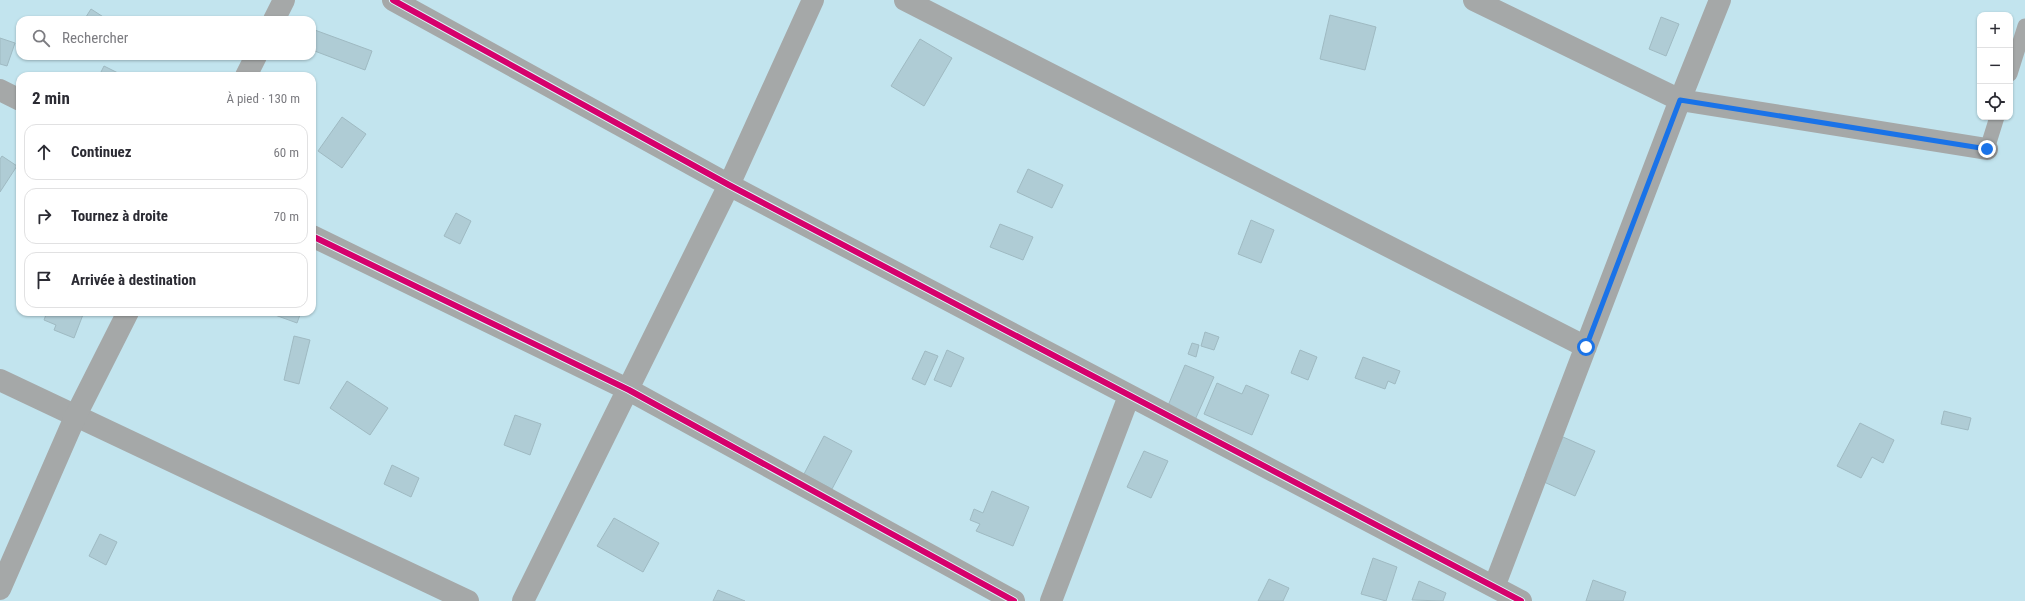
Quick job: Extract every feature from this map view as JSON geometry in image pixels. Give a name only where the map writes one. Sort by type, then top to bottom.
[{"type":"street","points":[[276,16],[284,0]]},
{"type":"street","points":[[393,0],[730,185],[1521,601]]},
{"type":"street","points":[[523,601],[730,185],[813,0]]},
{"type":"street","points":[[905,0],[1586,347]]},
{"type":"street","points":[[1474,0],[1680,100],[1987,149]]},
{"type":"street","points":[[1494,587],[1680,100],[1720,0]]},
{"type":"street","points":[[248,72],[254,60]]},
{"type":"street","points":[[0,90],[16,98]]},
{"type":"street","points":[[316,238],[629,390],[1014,601]]},
{"type":"street","points":[[0,589],[76,415],[126,316]]},
{"type":"street","points":[[0,380],[468,601]]},
{"type":"street","points":[[1056,600],[1129,396]]},
{"type":"lane","points":[[2013,64],[2025,26]]},
{"type":"lane","points":[[1987,149],[1996,120]]},
{"type":"building","points":[[91,9],[102,16],[87,16]]},
{"type":"building","points":[[1330,15],[1376,27],[1365,70],[1320,59]]},
{"type":"building","points":[[1661,17],[1679,24],[1666,56],[1649,49]]},
{"type":"building","points":[[316,30],[372,51],[365,70],[316,52]]},
{"type":"building","points":[[0,38],[15,43],[7,66],[0,64]]},
{"type":"building","points":[[920,39],[952,58],[924,106],[891,86]]},
{"type":"building","points":[[104,66],[116,72],[101,72]]},
{"type":"building","points":[[342,117],[366,134],[342,168],[318,151]]},
{"type":"building","points":[[2,156],[16,165],[16,168],[0,192],[0,159]]},
{"type":"building","points":[[1028,169],[1063,185],[1052,208],[1017,192]]},
{"type":"building","points":[[456,213],[471,221],[460,244],[444,236]]},
{"type":"building","points":[[1251,220],[1274,230],[1261,263],[1238,254]]},
{"type":"building","points":[[1000,224],[1033,237],[1023,260],[990,247]]},
{"type":"building","points":[[46,316],[82,316],[74,338],[54,330],[56,325],[44,320]]},
{"type":"building","points":[[278,316],[300,316],[297,323]]},
{"type":"building","points":[[1205,332],[1219,337],[1214,350],[1201,346]]},
{"type":"building","points":[[294,336],[310,340],[299,384],[284,380]]},
{"type":"building","points":[[1192,343],[1199,345],[1196,357],[1188,354]]},
{"type":"building","points":[[947,350],[964,358],[951,387],[934,380]]},
{"type":"building","points":[[1300,350],[1317,357],[1308,380],[1291,373]]},
{"type":"building","points":[[925,351],[938,356],[925,385],[912,379]]},
{"type":"building","points":[[1363,357],[1400,371],[1395,384],[1388,381],[1385,389],[1355,378]]},
{"type":"building","points":[[1185,365],[1214,377],[1195,420],[1167,408]]},
{"type":"building","points":[[347,381],[388,408],[370,435],[330,408]]},
{"type":"building","points":[[1217,383],[1242,394],[1246,385],[1269,395],[1252,435],[1204,414]]},
{"type":"building","points":[[1944,411],[1971,418],[1968,430],[1941,424]]},
{"type":"building","points":[[515,415],[541,424],[530,455],[504,445]]},
{"type":"building","points":[[1860,423],[1894,440],[1883,463],[1872,457],[1861,478],[1837,466]]},
{"type":"building","points":[[824,436],[852,451],[832,489],[804,474]]},
{"type":"building","points":[[1563,437],[1595,451],[1575,496],[1544,482]]},
{"type":"building","points":[[1144,451],[1168,461],[1151,498],[1127,487]]},
{"type":"building","points":[[392,465],[419,478],[411,497],[384,484]]},
{"type":"building","points":[[992,491],[1029,507],[1013,546],[976,531],[980,524],[970,520],[974,509],[983,513]]},
{"type":"building","points":[[614,518],[659,543],[643,572],[597,546]]},
{"type":"building","points":[[100,534],[117,542],[106,565],[89,556]]},
{"type":"building","points":[[1373,558],[1397,567],[1386,601],[1361,594]]},
{"type":"building","points":[[1269,579],[1289,588],[1283,601],[1258,601]]},
{"type":"building","points":[[1593,580],[1626,592],[1623,601],[1586,601]]},
{"type":"building","points":[[1419,581],[1446,593],[1443,601],[1412,600]]},
{"type":"building","points":[[718,590],[745,601],[713,601]]},
{"type":"cycle path","points":[[393,0],[729,185],[1521,601]]},
{"type":"cycle path","points":[[316,238],[629,390],[1014,601]]},
{"type":"route","points":[[1586,347],[1680,100],[1987,149]]}]
